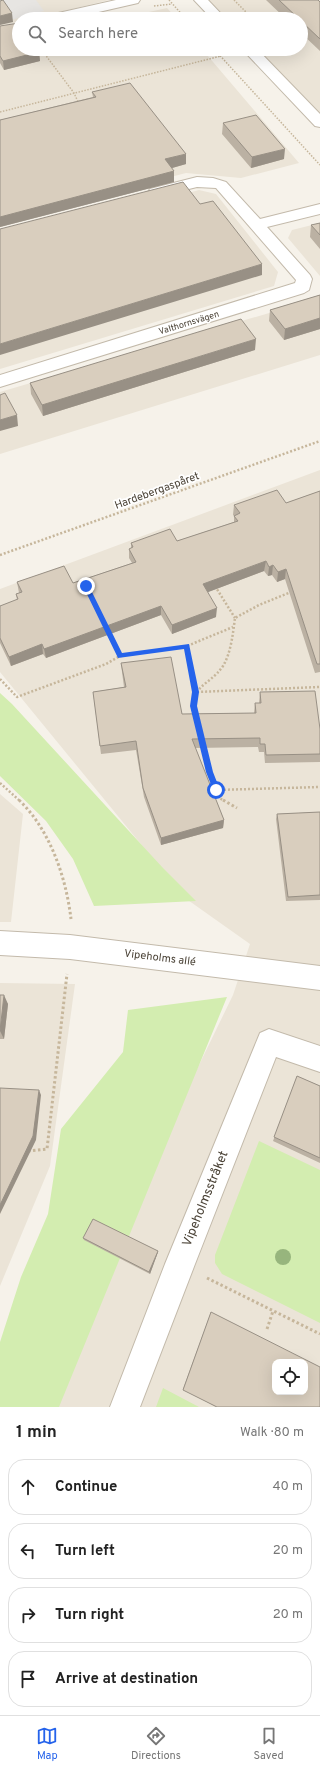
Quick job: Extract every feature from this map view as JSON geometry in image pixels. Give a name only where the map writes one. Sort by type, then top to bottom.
[{"type":"street","points":[[81,12],[133,0]]},
{"type":"street","points":[[201,0],[212,12]]},
{"type":"street","points":[[256,56],[320,123]]},
{"type":"street","name":"Valthornsvägen","points":[[0,381],[298,289],[303,286],[304,279],[221,185],[215,183],[195,182],[142,196]]},
{"type":"street","points":[[256,225],[320,209]]},
{"type":"street","name":"Vipeholms allé","points":[[0,943],[70,947],[320,978]]},
{"type":"street","name":"Vipeholmsstråket","points":[[125,1407],[180,1264],[269,1042],[320,1059]]},
{"type":"path","points":[[169,0],[180,12]]},
{"type":"path","points":[[234,0],[246,12]]},
{"type":"path","points":[[46,56],[74,93],[76,101],[81,107]]},
{"type":"path","points":[[0,112],[221,56],[320,165]]},
{"type":"path","name":"Hardebergaspåret","points":[[0,555],[320,441]]},
{"type":"path","points":[[196,692],[223,664],[234,627],[234,618],[211,580]]},
{"type":"path","points":[[234,618],[259,605],[293,591]]},
{"type":"path","points":[[0,679],[17,697],[106,664],[120,656],[187,646],[234,627]]},
{"type":"path","points":[[107,628],[120,656]]},
{"type":"path","points":[[187,646],[196,692],[194,706],[197,721]]},
{"type":"path","points":[[196,692],[320,687]]},
{"type":"path","points":[[202,743],[219,798],[237,808]]},
{"type":"path","points":[[0,783],[31,813],[49,842],[62,878],[71,915],[70,947],[47,1149],[24,1151]]},
{"type":"path","points":[[216,790],[320,787]]},
{"type":"path","points":[[180,1264],[320,1334]]},
{"type":"path","points":[[268,1329],[273,1310]]},
{"type":"shaded area","points":[[0,0],[109,0],[60,12],[12,12],[12,23],[0,26]]},
{"type":"shaded area","points":[[0,0],[36,0],[44,11],[12,12],[12,20],[0,23]]},
{"type":"shaded area","points":[[201,0],[320,0],[320,123],[256,56],[308,56],[308,12],[212,12]]},
{"type":"shaded area","points":[[167,8],[171,12],[149,12]]},
{"type":"shaded area","points":[[0,45],[12,48],[12,56],[208,56],[299,163],[241,178],[186,173],[0,221]]},
{"type":"shaded area","points":[[199,190],[216,194],[278,272],[274,286],[0,369],[0,245]]},
{"type":"shaded area","points":[[320,223],[320,276],[288,238],[292,230]]},
{"type":"shaded area","points":[[320,298],[320,355],[0,454],[0,392]]},
{"type":"shaded area","points":[[320,470],[320,1407],[33,1407],[233,995],[250,944],[185,898],[0,672],[0,589]]},
{"type":"shaded area","points":[[0,794],[23,814],[11,922],[0,922]]},
{"type":"shaded area","points":[[0,983],[75,984],[50,1166],[0,1286]]},
{"type":"green space","points":[[0,693],[12,704],[163,868],[196,901],[94,906],[73,859],[46,821],[0,776]]},
{"type":"green space","points":[[227,997],[59,1407],[0,1407],[0,1342],[21,1277],[48,1214],[61,1129],[123,1052],[128,1010]]},
{"type":"green space","points":[[259,1141],[320,1170],[320,1323],[222,1274],[215,1263],[215,1255]]},
{"type":"green space","points":[[163,1388],[199,1407],[156,1407]]},
{"type":"building","points":[[3,0],[12,13],[0,16],[0,1]]},
{"type":"building","points":[[279,0],[318,0],[320,2],[320,39],[308,28],[308,12],[292,12]]},
{"type":"building","points":[[12,24],[12,56],[23,56],[3,61],[0,56],[0,26]]},
{"type":"building","points":[[130,83],[186,154],[165,159],[174,171],[0,217],[0,120],[96,97],[92,92]]},
{"type":"building","points":[[256,115],[285,149],[252,157],[223,123]]},
{"type":"building","points":[[183,182],[200,204],[213,201],[262,264],[0,344],[0,229]]},
{"type":"building","points":[[320,223],[320,235],[311,225]]},
{"type":"building","points":[[320,295],[320,318],[285,329],[270,310]]},
{"type":"building","points":[[241,319],[256,339],[42,405],[30,383]]},
{"type":"building","points":[[5,393],[17,415],[0,420],[0,395]]},
{"type":"building","points":[[277,490],[286,503],[320,491],[320,664],[317,664],[286,569],[278,572],[273,565],[269,567],[266,561],[203,584],[217,608],[172,625],[161,606],[44,649],[42,644],[9,657],[0,638],[0,606],[18,599],[16,594],[22,592],[17,582],[64,566],[73,583],[136,562],[129,549],[133,547],[131,543],[170,529],[177,541],[238,521],[234,516],[240,513],[234,505]]},
{"type":"building","points":[[171,657],[182,714],[256,713],[255,703],[261,703],[260,692],[315,691],[320,729],[320,754],[266,755],[265,744],[260,744],[260,738],[192,739],[224,820],[161,838],[143,788],[136,741],[100,746],[93,692],[126,687],[121,663]]},
{"type":"building","points":[[320,812],[320,895],[288,897],[277,814]]},
{"type":"building","points":[[0,995],[4,995],[0,1031]]},
{"type":"building","points":[[297,1076],[320,1086],[320,1158],[274,1137]]},
{"type":"building","points":[[0,1088],[39,1090],[33,1136],[0,1205]]},
{"type":"building","points":[[93,1219],[158,1251],[149,1272],[83,1238]]},
{"type":"building","points":[[211,1312],[304,1359],[272,1359],[272,1395],[308,1395],[308,1361],[320,1367],[320,1407],[217,1407],[183,1390]]},
{"type":"route","points":[[86,586],[120,656],[187,646],[196,692],[194,706],[210,772],[216,790]]}]
